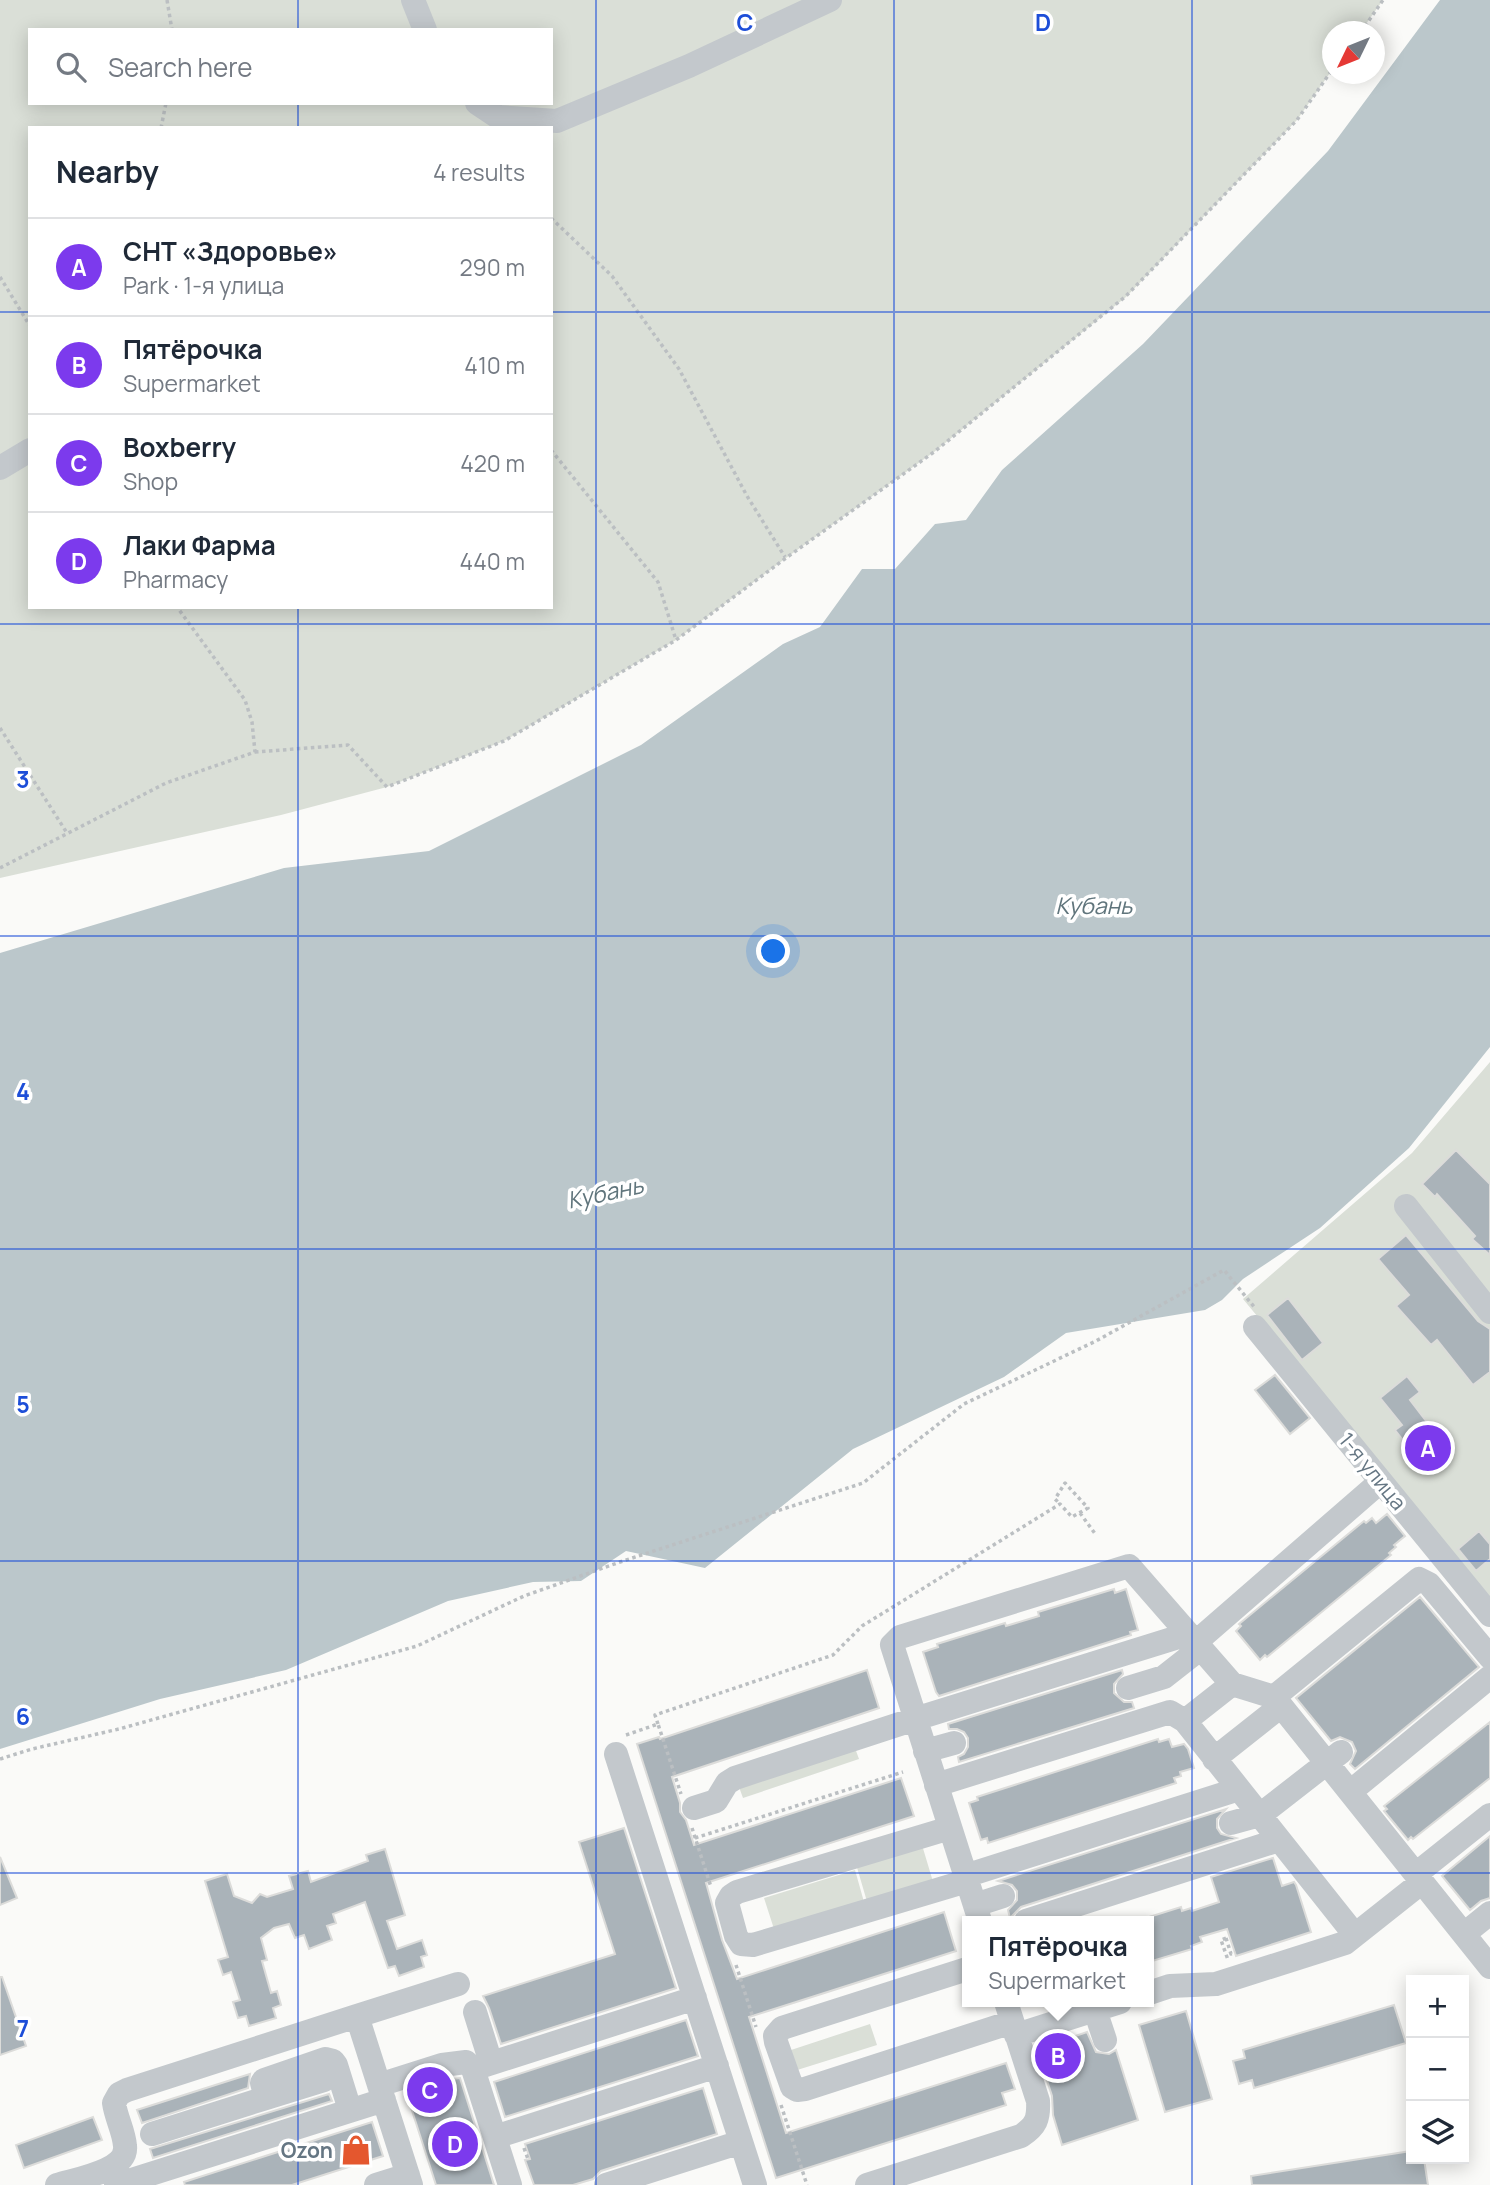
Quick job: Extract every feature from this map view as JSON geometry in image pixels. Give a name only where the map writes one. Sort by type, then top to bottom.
[{"type":"street","points":[[413,0],[424,28]]},
{"type":"street","points":[[480,105],[498,117],[557,121],[689,66],[830,0]]},
{"type":"street","points":[[0,468],[28,451]]},
{"type":"street","points":[[1406,1206],[1490,1312]]},
{"type":"street","name":"1-я улица","points":[[1257,1319],[1490,1615]]},
{"type":"street","points":[[1128,1688],[1164,1677],[1195,1641],[1372,1489]]},
{"type":"street","points":[[1003,1896],[977,1913],[892,1645],[900,1637],[1129,1566],[1232,1684],[1278,1702],[1304,1721],[1334,1758],[1350,1793],[1419,1878],[1449,1901],[1464,1934],[1490,1967]]},
{"type":"street","points":[[1214,1759],[1419,1579],[1429,1584],[1490,1657]]},
{"type":"street","points":[[694,1808],[716,1801],[727,1783],[736,1778],[915,1719],[1195,1641]]},
{"type":"street","points":[[1350,1793],[1490,1677]]},
{"type":"street","points":[[1185,1721],[1232,1684]]},
{"type":"street","points":[[936,1785],[1170,1712],[1185,1721],[1355,1935]]},
{"type":"street","points":[[925,1751],[954,1743]]},
{"type":"street","points":[[616,1754],[755,2185]]},
{"type":"street","points":[[1231,1823],[1260,1815],[1334,1758]]},
{"type":"street","points":[[950,1828],[737,1892],[727,1903],[736,1936],[741,1944],[753,1945],[966,1879],[1239,1789]]},
{"type":"street","points":[[1154,1991],[1170,1986],[1216,1984],[1238,1955],[1345,1943],[1490,1815]]},
{"type":"street","points":[[1042,1916],[1279,1840]]},
{"type":"street","points":[[1464,1934],[1490,1913]]},
{"type":"street","points":[[962,1971],[782,2028],[775,2036],[776,2042],[792,2087],[797,2090],[804,2089],[1012,2020],[1104,2007]]},
{"type":"street","points":[[57,2185],[113,2167],[121,2161],[125,2144],[114,2103],[119,2094],[458,1984]]},
{"type":"street","points":[[116,2185],[335,2111],[442,2065],[466,2062],[484,2039],[695,1998]]},
{"type":"street","points":[[1095,2010],[1105,2040]]},
{"type":"street","points":[[357,2016],[410,2180],[376,2185]]},
{"type":"street","points":[[867,2185],[938,2174],[1033,2128],[1039,2118],[1038,2101],[1012,2020]]},
{"type":"street","points":[[484,2039],[495,2137],[510,2185]]},
{"type":"street","points":[[266,2098],[262,2082],[267,2078],[330,2059],[336,2065],[335,2111]]},
{"type":"street","points":[[495,2137],[717,2066]]},
{"type":"street","points":[[152,2134],[324,2080]]},
{"type":"street","points":[[606,2185],[741,2142]]},
{"type":"path","points":[[167,0],[172,28]]},
{"type":"path","points":[[1368,21],[1383,0]]},
{"type":"path","points":[[0,868],[166,782],[255,752],[348,745],[387,787],[504,741],[676,639],[934,452],[1126,296],[1297,120],[1322,84]]},
{"type":"path","points":[[161,126],[166,105]]},
{"type":"path","points":[[553,220],[612,276],[679,369],[747,496],[786,558]]},
{"type":"path","points":[[0,277],[28,323]]},
{"type":"path","points":[[553,452],[658,582],[676,639]]},
{"type":"path","points":[[178,609],[246,700],[253,722],[255,752]]},
{"type":"path","points":[[0,729],[68,833]]},
{"type":"path","points":[[0,1759],[119,1729],[417,1646],[524,1596],[863,1483],[964,1404],[1096,1342],[1224,1270],[1257,1319]]},
{"type":"path","points":[[1065,1482],[1088,1508],[1072,1517],[1060,1504],[1055,1499],[1065,1482]]},
{"type":"path","points":[[659,1724],[655,1715],[833,1655],[862,1626],[1060,1504]]},
{"type":"path","points":[[1080,1513],[1096,1535]]},
{"type":"path","points":[[695,1838],[903,1772]]},
{"type":"path","points":[[523,2145],[528,2159]]},
{"type":"shaded area","points":[[0,0],[1383,0],[1368,21],[1322,21],[1322,84],[1297,120],[1126,297],[934,452],[676,640],[504,741],[387,787],[281,815],[0,878]]},
{"type":"shaded area","points":[[1490,1062],[1490,1597],[1243,1299],[1412,1153]]},
{"type":"shaded area","points":[[855,1748],[859,1759],[743,1798],[739,1787]]},
{"type":"shaded area","points":[[922,1845],[934,1885],[868,1905],[856,1864]]},
{"type":"shaded area","points":[[855,1870],[864,1902],[774,1929],[764,1898]]},
{"type":"shaded area","points":[[870,2024],[877,2045],[794,2071],[788,2051]]},
{"type":"water","name":"Кубань","points":[[1440,0],[1490,0],[1490,1047],[1409,1148],[1320,1228],[1243,1279],[1222,1300],[1205,1310],[1066,1333],[1004,1377],[853,1449],[705,1568],[626,1551],[581,1581],[533,1582],[448,1601],[286,1670],[160,1699],[0,1749],[0,953],[284,868],[429,851],[641,745],[783,644],[820,627],[862,569],[895,569],[935,524],[966,520],[1002,470],[1143,344],[1328,151],[1378,84],[1385,84],[1385,74]]},
{"type":"building","points":[[1456,1150],[1490,1184],[1490,1255],[1472,1239],[1475,1236],[1437,1194],[1435,1197],[1422,1184]]},
{"type":"building","points":[[1406,1235],[1478,1321],[1490,1329],[1490,1372],[1473,1385],[1437,1340],[1431,1345],[1396,1306],[1409,1295],[1378,1259]]},
{"type":"building","points":[[1288,1298],[1323,1343],[1302,1360],[1267,1315]]},
{"type":"building","points":[[1275,1375],[1310,1418],[1290,1434],[1255,1390]]},
{"type":"building","points":[[1407,1376],[1420,1392],[1410,1400],[1436,1434],[1413,1453],[1395,1430],[1402,1425],[1380,1398]]},
{"type":"building","points":[[1387,1514],[1405,1536],[1394,1545],[1396,1547],[1389,1553],[1391,1555],[1260,1660],[1236,1631],[1241,1626],[1239,1624],[1364,1521],[1366,1523],[1372,1518],[1376,1523]]},
{"type":"building","points":[[1479,1531],[1490,1544],[1490,1559],[1476,1571],[1458,1549]]},
{"type":"building","points":[[1114,1589],[1115,1593],[1126,1589],[1138,1630],[1130,1632],[1131,1635],[939,1696],[936,1692],[923,1652],[938,1647],[937,1644],[1005,1623],[1006,1626],[1039,1616],[1038,1612]]},
{"type":"building","points":[[1420,1597],[1479,1667],[1355,1769],[1350,1764],[1356,1751],[1352,1742],[1340,1737],[1331,1741],[1296,1698]]},
{"type":"building","points":[[867,1670],[879,1708],[672,1777],[680,1812],[686,1820],[694,1845],[901,1778],[914,1816],[706,1883],[722,1940],[737,1979],[944,1912],[956,1951],[749,2017],[786,2133],[1006,2063],[1015,2089],[1002,2093],[1006,2105],[776,2178],[637,1744],[659,1737],[660,1739]]},
{"type":"building","points":[[1122,1670],[1123,1674],[1114,1684],[1114,1693],[1124,1702],[1132,1702],[1134,1708],[959,1762],[958,1757],[964,1754],[968,1747],[968,1738],[964,1732],[949,1729],[948,1724]]},
{"type":"building","points":[[1490,1722],[1490,1778],[1413,1839],[1411,1837],[1408,1840],[1384,1811],[1387,1809],[1384,1806]]},
{"type":"building","points":[[1158,1739],[1159,1742],[1169,1739],[1172,1747],[1184,1744],[1188,1749],[1194,1768],[1180,1772],[1181,1776],[1174,1778],[1176,1783],[988,1843],[987,1838],[981,1840],[969,1803],[978,1800],[977,1797]]},
{"type":"building","points":[[1226,1809],[1217,1819],[1217,1828],[1221,1834],[1236,1838],[1021,1907],[1012,1916],[1008,1910],[1017,1900],[1017,1891],[1012,1885],[998,1881]]},
{"type":"building","points":[[624,1828],[676,1988],[501,2044],[483,1996],[615,1954],[579,1842]]},
{"type":"building","points":[[1490,1836],[1490,1898],[1470,1910],[1442,1876]]},
{"type":"building","points":[[385,1849],[405,1915],[387,1921],[397,1949],[422,1940],[427,1955],[421,1957],[424,1967],[399,1976],[395,1966],[388,1968],[365,1902],[333,1914],[336,1923],[327,1926],[332,1940],[309,1949],[304,1935],[295,1938],[289,1924],[274,1928],[261,1938],[267,1960],[262,1961],[271,1993],[277,1991],[281,2005],[273,2008],[276,2018],[249,2026],[246,2016],[238,2018],[233,2002],[240,2000],[231,1972],[223,1975],[218,1960],[228,1957],[205,1881],[227,1874],[234,1896],[252,1903],[260,1894],[267,1897],[293,1889],[289,1876],[308,1871],[311,1882],[368,1861],[366,1855]]},
{"type":"building","points":[[0,1857],[17,1898],[0,1905]]},
{"type":"building","points":[[1273,1858],[1282,1886],[1294,1882],[1296,1885],[1311,1932],[1236,1956],[1227,1929],[1200,1937],[1202,1942],[1191,1946],[1192,1949],[1154,1960],[1152,1916],[1181,1907],[1182,1911],[1191,1908],[1192,1911],[1219,1902],[1211,1877]]},
{"type":"building","points":[[0,1977],[26,2046],[0,2055]]},
{"type":"building","points":[[1394,2005],[1406,2043],[1254,2088],[1252,2080],[1239,2084],[1233,2061],[1245,2058],[1243,2050]]},
{"type":"building","points":[[1186,2011],[1212,2099],[1165,2112],[1139,2025]]},
{"type":"building","points":[[686,2020],[698,2056],[505,2117],[494,2082]]},
{"type":"building","points":[[1087,2032],[1096,2052],[1109,2054],[1116,2050],[1138,2120],[1062,2145],[1053,2115],[1052,2096],[1039,2056],[1046,2046]]},
{"type":"building","points":[[250,2074],[248,2088],[142,2123],[137,2110]]},
{"type":"building","points":[[460,2078],[494,2185],[436,2185],[406,2092]]},
{"type":"building","points":[[703,2088],[717,2134],[601,2171],[593,2179],[573,2185],[534,2185],[525,2160],[530,2159],[525,2144]]},
{"type":"building","points":[[329,2094],[332,2101],[153,2158],[150,2149]]},
{"type":"building","points":[[93,2117],[102,2140],[24,2168],[16,2145]]},
{"type":"building","points":[[372,2122],[383,2156],[292,2185],[185,2185],[184,2182]]},
{"type":"building","points":[[1406,2152],[1406,2164],[1425,2164],[1428,2185],[1252,2185],[1251,2176]]},
{"type":"place","name":"СНТ «Здоровье»","points":[[1428,1448]]},
{"type":"place","name":"Пятёрочка","points":[[1058,2056]]},
{"type":"place","name":"Boxberry","points":[[430,2090]]},
{"type":"place","name":"Лаки Фарма","points":[[455,2144]]},
{"type":"place","name":"Ozon","points":[[356,2150]]}]
